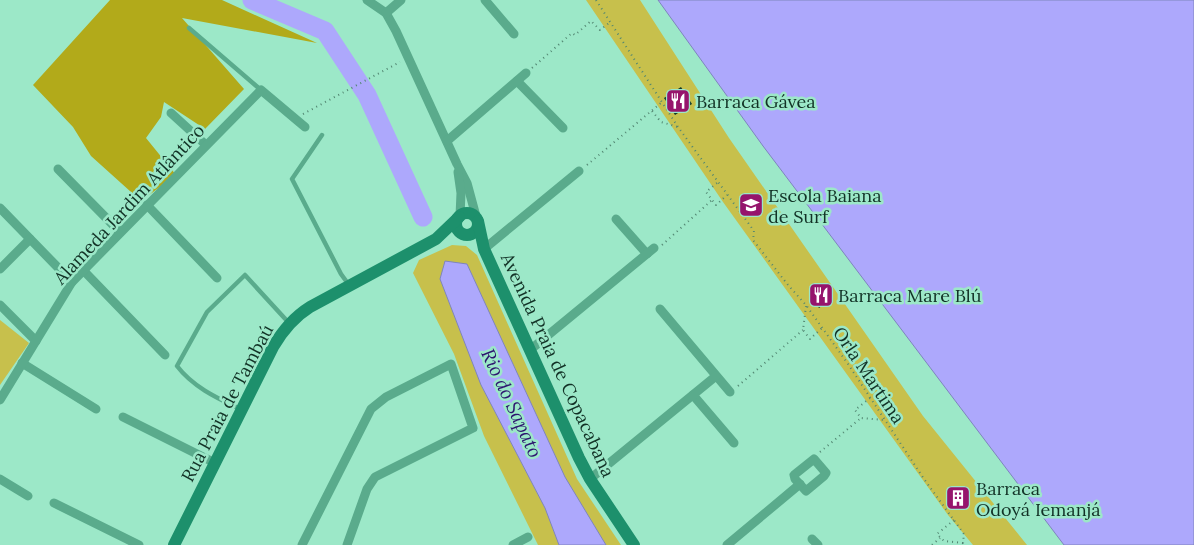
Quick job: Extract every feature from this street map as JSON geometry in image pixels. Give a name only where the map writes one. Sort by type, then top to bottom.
[{"type":"street","name":"Avenida Praia de Copacabana","points":[[367,0],[386,13],[409,58],[467,183],[484,249],[590,480],[634,545]]},
{"type":"street","points":[[386,13],[401,0]]},
{"type":"street","points":[[486,0],[514,34]]},
{"type":"street","points":[[446,141],[526,72]]},
{"type":"street","points":[[517,81],[563,128]]},
{"type":"street","points":[[261,90],[305,126]]},
{"type":"street","name":"Alameda Jardim Atlântico","points":[[0,400],[72,282],[261,90]]},
{"type":"street","points":[[171,113],[206,146]]},
{"type":"street","name":"Avenida Praia de Copacabana","points":[[457,164],[460,182],[459,217]]},
{"type":"street","points":[[58,169],[120,232]]},
{"type":"street","points":[[484,249],[579,171]]},
{"type":"street","points":[[147,205],[217,278]]},
{"type":"street","points":[[0,208],[72,282]]},
{"type":"street","points":[[469,213],[478,220],[475,231],[468,234],[464,234],[457,226],[459,217],[469,213]]},
{"type":"street","name":"Rua Praia de Tambaú","points":[[174,545],[274,347],[289,324],[305,310],[436,239],[459,217]]},
{"type":"street","points":[[530,350],[651,251],[616,219]]},
{"type":"street","name":"Avenida Praia de Copacabana","points":[[464,234],[484,249]]},
{"type":"street","name":"Rua Praia de Tambaú","points":[[436,239],[464,234]]},
{"type":"street","points":[[0,269],[30,239]]},
{"type":"street","points":[[83,270],[165,355]]},
{"type":"street","points":[[0,305],[36,340]]},
{"type":"street","points":[[660,309],[730,392]]},
{"type":"street","points":[[22,362],[96,409]]},
{"type":"street","points":[[302,545],[371,409],[386,397],[451,364],[473,428],[375,477],[367,490],[347,545]]},
{"type":"street","points":[[590,480],[716,376]]},
{"type":"street","points":[[693,395],[734,443]]},
{"type":"street","points":[[123,417],[215,463]]},
{"type":"street","points":[[814,459],[825,470],[825,475],[807,490],[804,490],[794,475],[814,459]]},
{"type":"street","points":[[0,479],[28,496]]},
{"type":"street","points":[[727,545],[800,484]]},
{"type":"street","points":[[54,503],[139,545]]},
{"type":"street","points":[[512,545],[528,537]]},
{"type":"lane","points":[[188,28],[261,90]]},
{"type":"lane","points":[[322,135],[292,179],[341,274],[350,286]]},
{"type":"lane","points":[[242,410],[196,386],[177,366],[207,312],[245,275],[289,324]]},
{"type":"path","name":"Orla Martima","points":[[596,0],[678,127],[754,231],[752,240],[788,285],[806,304],[964,534],[964,544]]},
{"type":"path","points":[[526,72],[572,32],[575,35],[591,21],[600,30],[609,22]]},
{"type":"path","points":[[295,118],[409,58]]},
{"type":"path","points":[[579,171],[662,102]]},
{"type":"path","points":[[652,111],[661,122],[678,127]]},
{"type":"path","points":[[717,182],[706,192],[716,205],[727,196]]},
{"type":"path","points":[[651,251],[662,244],[712,200]]},
{"type":"path","points":[[730,392],[803,330],[806,304]]},
{"type":"path","points":[[803,330],[810,339],[822,328]]},
{"type":"path","points":[[861,418],[855,410],[870,397]]},
{"type":"path","points":[[814,459],[816,455],[861,418],[884,420]]},
{"type":"path","points":[[954,520],[938,534],[944,541],[964,544]]},
{"type":"path","points":[[932,545],[940,538]]},
{"type":"shaded area","points":[[110,0],[222,0],[317,43],[182,18],[244,89],[205,129],[164,102],[161,117],[146,138],[176,175],[141,201],[91,156],[73,127],[33,85]]},
{"type":"shaded area","points":[[586,0],[640,0],[729,138],[923,416],[1027,545],[973,545],[948,515],[723,202]]},
{"type":"shaded area","points":[[452,245],[466,246],[477,255],[577,479],[621,545],[538,545],[484,436],[454,354],[413,273],[419,260]]},
{"type":"shaded area","points":[[0,320],[29,343],[0,385]]},
{"type":"water","points":[[658,0],[1194,0],[1194,545],[1064,545],[763,146]]},
{"type":"water","points":[[445,261],[467,264],[565,477],[606,545],[559,545],[545,508],[481,385],[440,279]]},
{"type":"building","name":"Barraca Gávea","points":[[681,87],[692,104],[675,115],[664,98]]},
{"type":"building","name":"Barraca Mare Blú","points":[[823,283],[833,298],[819,308],[809,293]]},
{"type":"building","name":"Barraca Odoyá Iemanjá","points":[[962,489],[968,499],[955,506],[949,496]]},
{"type":"waterway","name":"Rio do Sapato","points":[[252,0],[325,31],[367,95],[423,217]]},
{"type":"place","name":"Barraca Gávea","points":[[678,101]]},
{"type":"place","name":"Escola Baiana de Surf","points":[[751,205]]},
{"type":"place","name":"Barraca Mare Blú","points":[[821,295]]},
{"type":"place","name":"Barraca Odoyá Iemanjá","points":[[958,498]]}]
